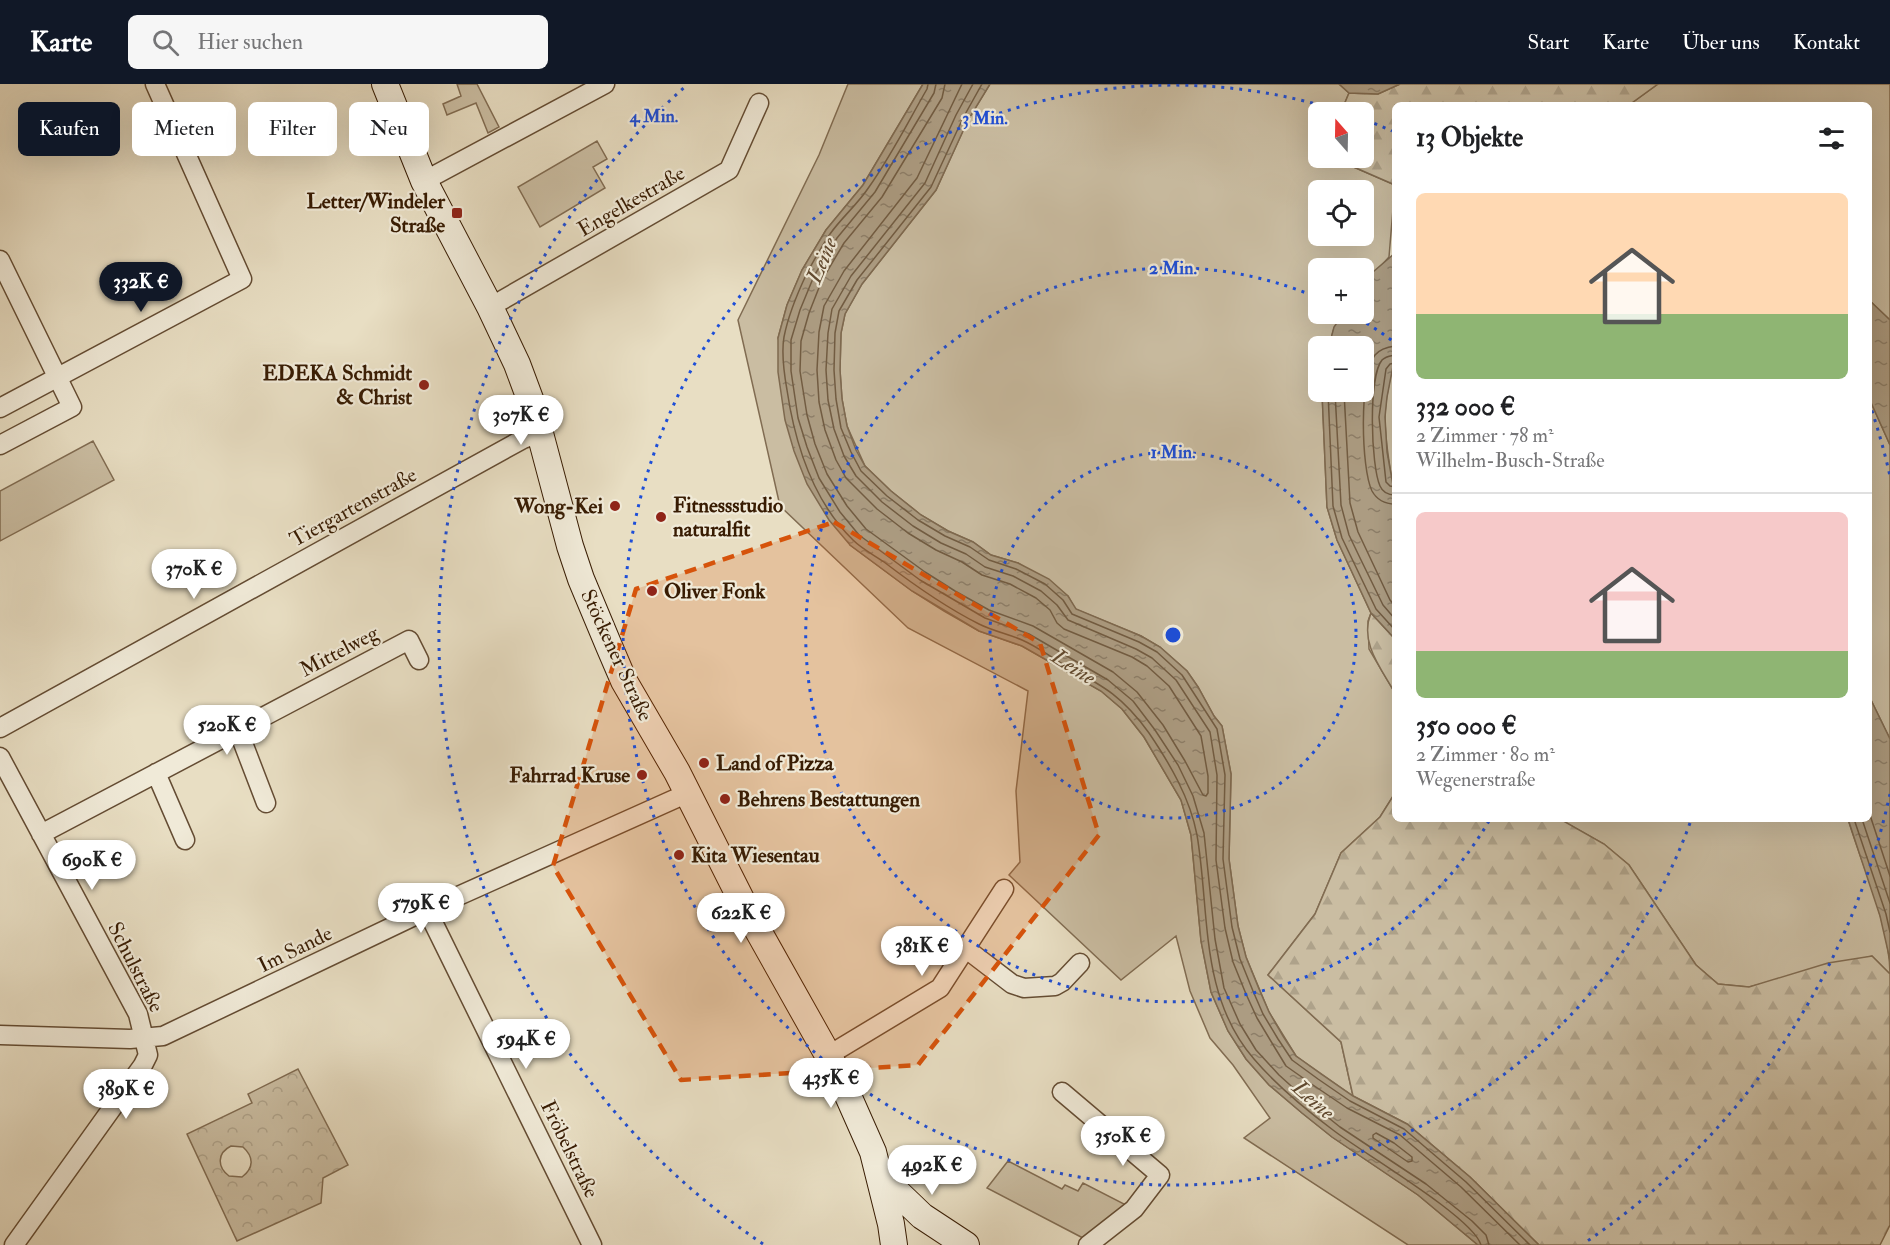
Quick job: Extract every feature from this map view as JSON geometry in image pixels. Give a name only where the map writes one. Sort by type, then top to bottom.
[{"type":"main road","name":"Stöckener Straße","points":[[385,84],[424,181],[517,364],[540,433],[581,579],[624,681],[688,793],[747,911],[829,1055],[863,1127],[878,1168],[894,1245]]},
{"type":"main road","points":[[878,1168],[897,1192],[922,1216],[966,1245]]},
{"type":"street","points":[[0,408],[242,279],[155,84]]},
{"type":"street","points":[[424,181],[605,84]]},
{"type":"street","name":"Engelkestraße","points":[[490,307],[729,170],[759,103]]},
{"type":"street","points":[[0,260],[72,407],[0,445]]},
{"type":"street","name":"Tiergartenstraße","points":[[0,728],[523,438],[540,433]]},
{"type":"street","name":"Mittelweg","points":[[40,834],[409,640],[418,660]]},
{"type":"street","points":[[238,730],[266,803]]},
{"type":"street","name":"Schulstraße","points":[[0,757],[138,1014],[145,1039]]},
{"type":"street","points":[[156,773],[185,840]]},
{"type":"street","name":"Im Sande","points":[[0,1035],[145,1039],[174,1032],[427,910],[688,793]]},
{"type":"street","points":[[829,1055],[940,988],[1004,889]]},
{"type":"street","name":"Fröbelstraße","points":[[427,910],[592,1245]]},
{"type":"street","points":[[965,948],[1012,984],[1024,988],[1055,986],[1080,963]]},
{"type":"street","points":[[14,1245],[143,1065],[148,1055],[145,1039]]},
{"type":"street","points":[[1062,1092],[1160,1175],[1134,1209],[1088,1245]]},
{"type":"highlighted area","points":[[834,522],[1040,643],[1099,835],[918,1065],[681,1080],[553,866],[636,589]]},
{"type":"green space","points":[[457,84],[477,84],[499,127],[488,133],[476,103],[447,115],[443,104],[461,96]]},
{"type":"green space","points":[[848,84],[923,84],[863,185],[826,230],[802,270],[787,305],[778,338],[850,545],[912,591],[944,611],[979,631],[1022,646],[1101,691],[1122,709],[1144,737],[1181,800],[1191,835],[1201,941],[1211,992],[1228,1031],[1246,1059],[1269,1085],[1302,1113],[1332,1137],[1418,1195],[1478,1245],[1408,1245],[1244,1138],[1270,1118],[1233,1065],[1210,1038],[1190,991],[1176,936],[1121,980],[1009,875],[1020,862],[1016,791],[1028,691],[908,628],[780,506],[738,320],[819,155]]},
{"type":"green space","points":[[990,84],[1339,84],[1349,93],[1345,102],[1308,102],[1308,168],[1356,168],[1392,184],[1389,257],[1374,274],[1374,258],[1308,258],[1308,324],[1337,324],[1332,336],[1308,336],[1308,402],[1322,402],[1327,507],[1337,540],[1371,613],[1368,621],[1369,649],[1392,688],[1392,798],[1380,817],[1341,853],[1315,914],[1268,975],[1341,1042],[1353,1096],[1296,1056],[1269,1012],[1246,957],[1238,926],[1229,859],[1231,774],[1222,726],[1187,671],[1160,647],[1141,636],[1075,609],[1068,596],[1018,563],[991,555],[973,542],[921,515],[865,466],[847,426],[840,370],[841,333],[845,314],[862,284],[936,190],[968,120]]},
{"type":"green space","points":[[1400,84],[1658,84],[1633,102],[1392,102],[1392,184],[1356,168],[1374,168],[1374,102],[1345,102],[1349,93],[1378,94]]},
{"type":"green space","points":[[1658,84],[1890,84],[1890,320],[1872,303],[1872,102],[1633,102]]},
{"type":"green space","points":[[597,141],[607,159],[593,167],[605,188],[540,227],[518,187]]},
{"type":"green space","points":[[1392,370],[1392,478],[1385,417]]},
{"type":"green space","points":[[1872,405],[1890,445],[1890,739],[1872,702]]},
{"type":"green space","points":[[93,441],[114,480],[0,541],[0,491]]},
{"type":"green space","points":[[1371,613],[1392,636],[1392,688],[1373,654],[1368,624]]},
{"type":"green space","points":[[1392,798],[1392,822],[1565,822],[1604,844],[1629,865],[1696,965],[1718,984],[1749,987],[1828,963],[1872,956],[1890,974],[1890,1225],[1880,1245],[1539,1245],[1470,1177],[1407,1124],[1353,1096],[1341,1042],[1268,975],[1315,914],[1341,853],[1380,817]]},
{"type":"green space","points":[[1564,822],[1849,822],[1880,916],[1889,955],[1890,974],[1872,956],[1749,987],[1718,984],[1696,965],[1629,865],[1604,844]]},
{"type":"green space","points":[[298,1069],[348,1165],[323,1178],[321,1203],[237,1241],[187,1134],[252,1103],[248,1094]],"holes":[[[231,1146],[243,1147],[251,1159],[249,1170],[242,1177],[229,1176],[222,1168],[221,1156]]]},
{"type":"green space","points":[[1008,1161],[1062,1189],[1065,1185],[1078,1191],[1083,1183],[1128,1206],[1083,1238],[987,1188]]},
{"type":"water","name":"Leine","points":[[923,84],[990,84],[968,120],[936,190],[862,284],[845,314],[841,333],[842,399],[847,426],[856,450],[865,466],[921,515],[973,542],[991,555],[1018,563],[1049,579],[1068,596],[1076,609],[1141,636],[1160,647],[1187,671],[1222,726],[1231,774],[1229,859],[1238,926],[1246,957],[1259,989],[1283,1036],[1296,1056],[1321,1074],[1353,1096],[1407,1124],[1470,1177],[1539,1245],[1478,1245],[1418,1195],[1332,1137],[1269,1085],[1246,1059],[1228,1031],[1211,992],[1201,941],[1191,835],[1181,800],[1144,737],[1122,709],[1101,691],[1022,646],[979,631],[912,591],[850,545],[829,520],[807,484],[785,420],[778,372],[778,338],[787,305],[802,270],[826,230],[863,185]]},
{"type":"water","points":[[1339,84],[1400,84],[1378,94],[1349,93]]},
{"type":"water","points":[[1392,256],[1392,371],[1385,417],[1387,452],[1392,480],[1392,636],[1371,613],[1337,540],[1327,507],[1322,402],[1374,402],[1374,336],[1332,336],[1336,324],[1374,324],[1374,271]]},
{"type":"water","points":[[1872,303],[1890,320],[1890,445],[1872,405]]},
{"type":"water","points":[[1872,702],[1890,739],[1890,960],[1880,916],[1849,822],[1872,822]]},
{"type":"place","name":"Letter/Windeler Straße","points":[[457,213]]},
{"type":"place","name":"EDEKA Schmidt & Christ","points":[[424,385]]},
{"type":"place","name":"Wong-Kei","points":[[615,506]]},
{"type":"place","name":"Fitnessstudio naturalfit","points":[[661,517]]},
{"type":"place","name":"Oliver Fonk","points":[[652,591]]},
{"type":"place","name":"Land of Pizza","points":[[704,763]]},
{"type":"place","name":"Fahrrad Kruse","points":[[642,775]]},
{"type":"place","name":"Behrens Bestattungen","points":[[725,799]]},
{"type":"place","name":"Kita Wiesentau","points":[[679,855]]}]
